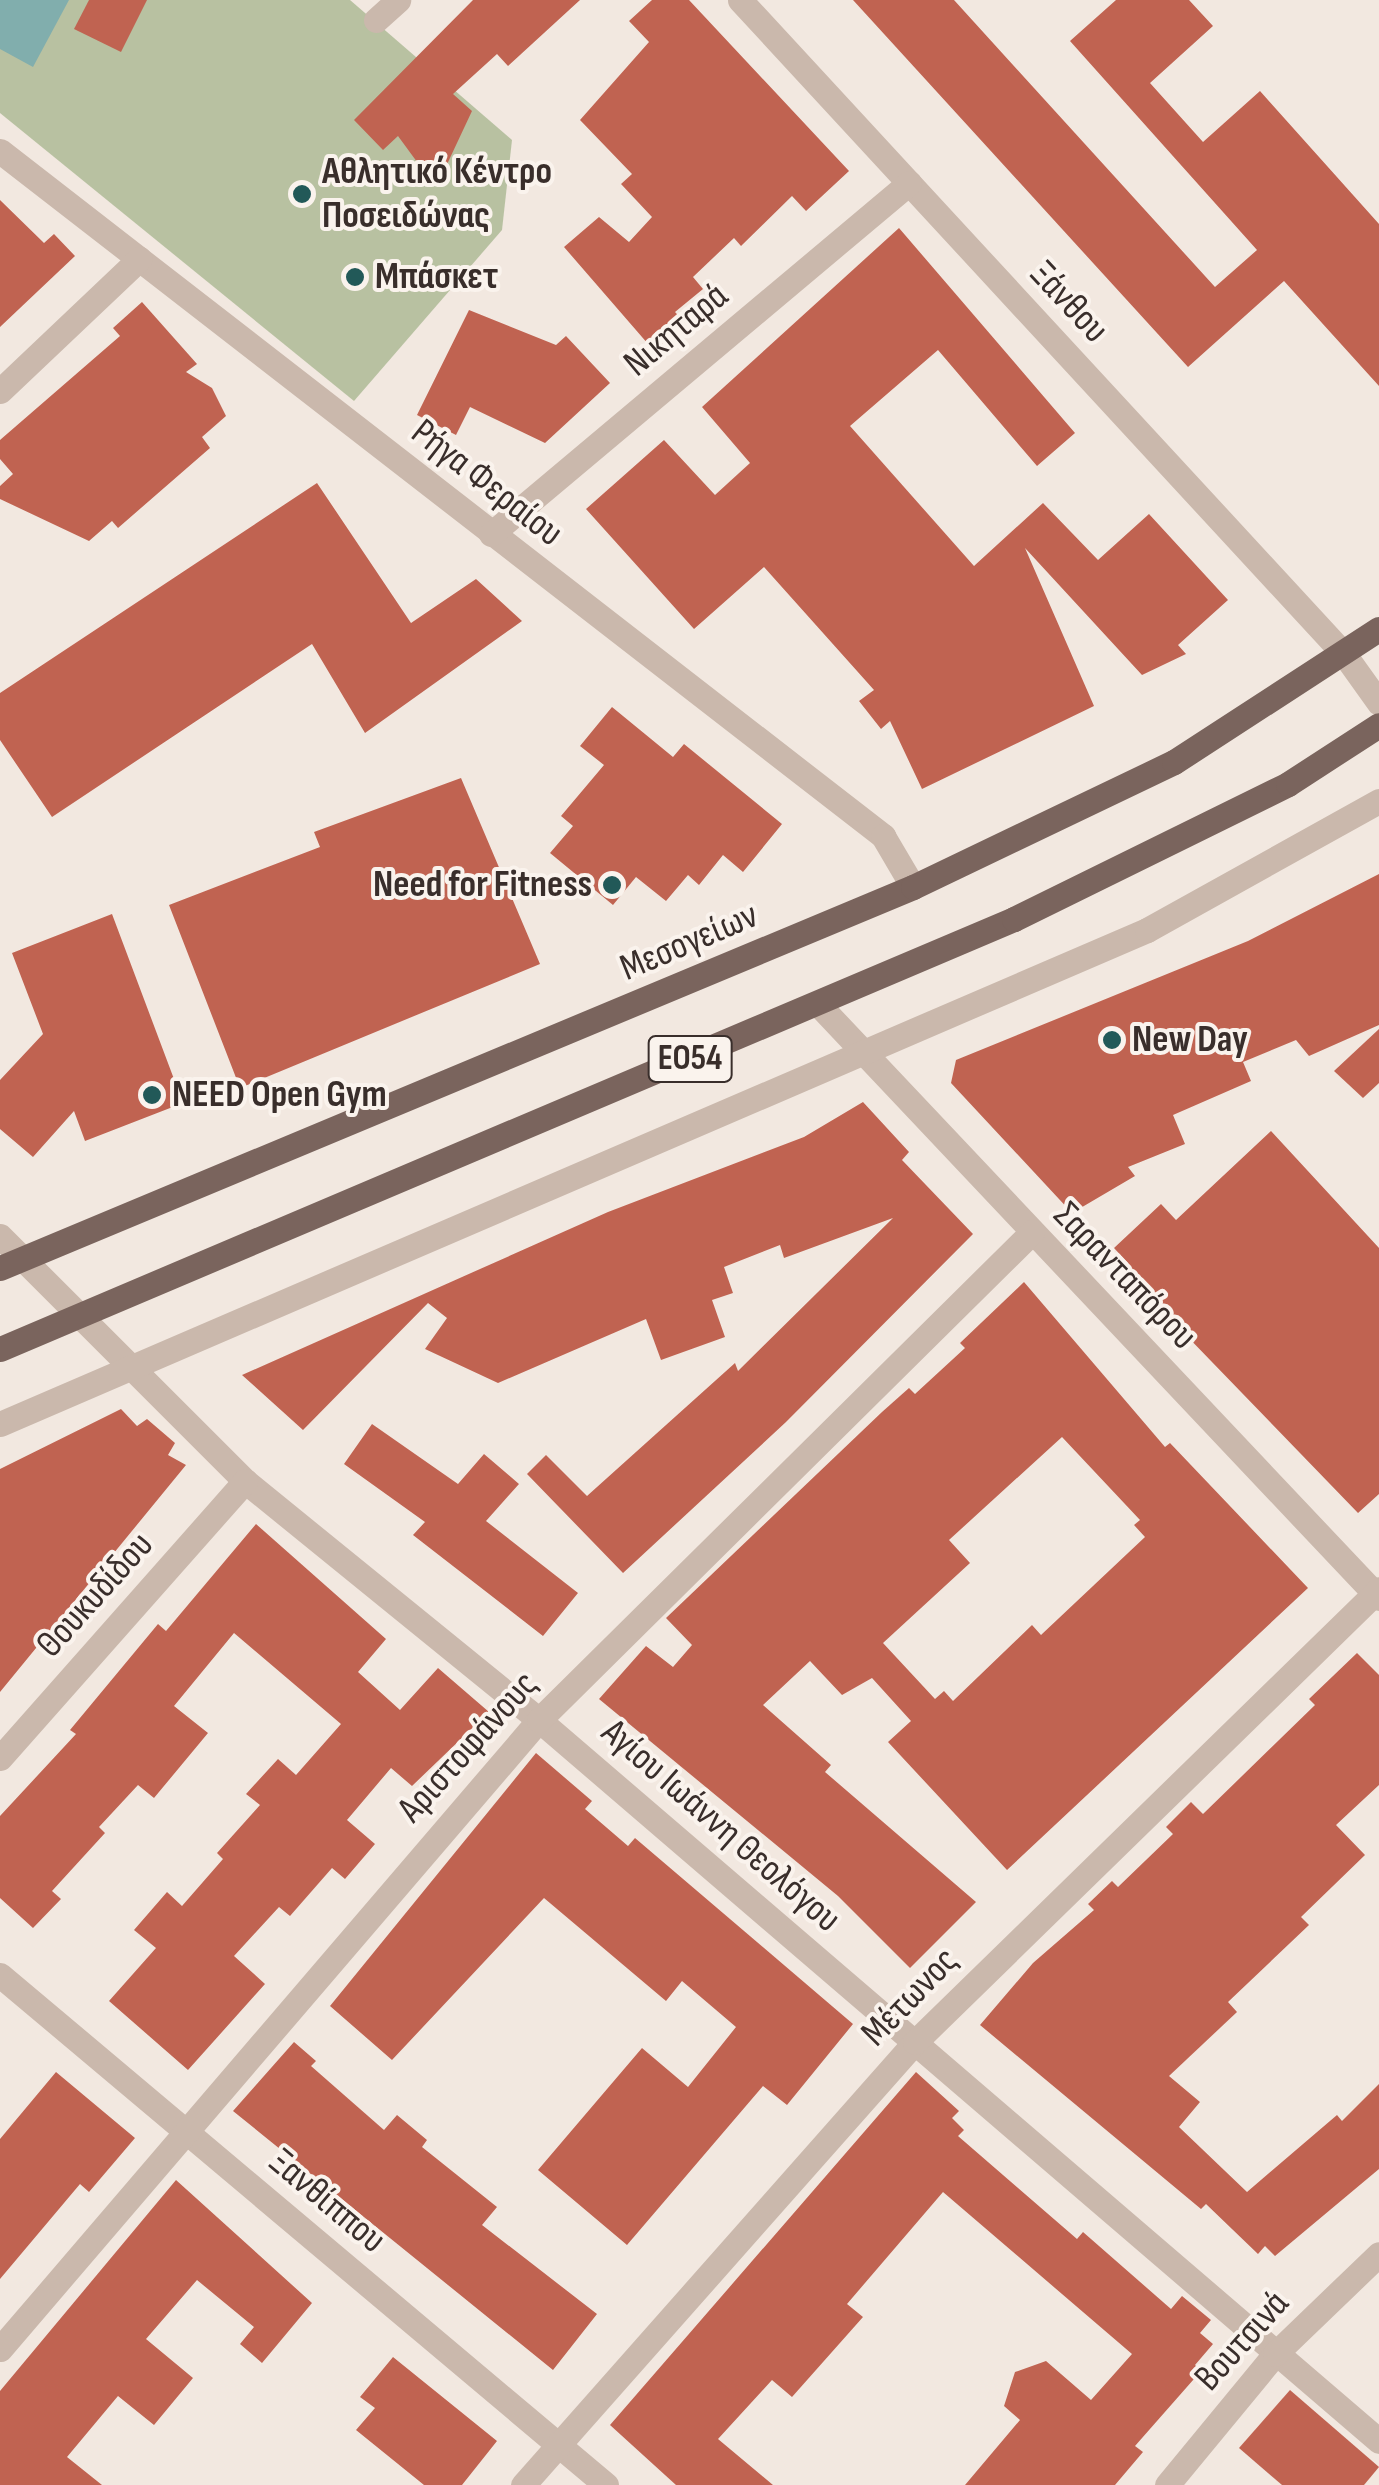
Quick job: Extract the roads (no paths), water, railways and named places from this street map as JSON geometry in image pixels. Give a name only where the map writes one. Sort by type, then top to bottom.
[{"type":"main road","name":"Μεσογείων","points":[[0,1268],[913,886],[1174,762],[1379,628]]},
{"type":"main road","name":"ΕΟ54","points":[[0,1349],[818,1004],[1182,838],[1288,784],[1379,726]]},
{"type":"street","points":[[376,20],[398,0]]},
{"type":"street","name":"Ξάνθου","points":[[740,0],[1344,654],[1379,703]]},
{"type":"street","name":"Ρήγα Φεραίου","points":[[0,151],[883,836],[913,886]]},
{"type":"street","name":"Νικηταρά","points":[[491,534],[909,183]]},
{"type":"street","points":[[0,391],[139,259]]},
{"type":"street","points":[[0,1424],[864,1055],[1146,930],[1379,801]]},
{"type":"street","name":"Σαρανταπόρου","points":[[818,1004],[1378,1593]]},
{"type":"street","name":"Αριστοφάνους","points":[[0,2349],[539,1720],[1032,1232]]},
{"type":"street","name":"Αγίου Ιωάννη Θεολόγου","points":[[0,1236],[246,1482],[539,1720],[1379,2441]]},
{"type":"street","name":"Θουκυδίδου","points":[[0,1758],[246,1482]]},
{"type":"street","name":"Μέτωνος","points":[[523,2485],[914,2042],[1378,1593]]},
{"type":"street","name":"Ξανθίππου","points":[[0,1975],[606,2485]]},
{"type":"street","name":"Βουτσινά","points":[[1167,2485],[1275,2354],[1379,2254]]},
{"type":"water","points":[[0,0],[69,0],[33,67],[0,49]]},
{"type":"place","name":"Αθλητικό Κέντρο Ποσειδώνας","points":[[302,194]]},
{"type":"place","name":"Μπάσκετ","points":[[355,277]]},
{"type":"place","name":"Need for Fitness","points":[[612,885]]},
{"type":"place","name":"New Day","points":[[1112,1040]]},
{"type":"place","name":"NEED Open Gym","points":[[152,1095]]}]
